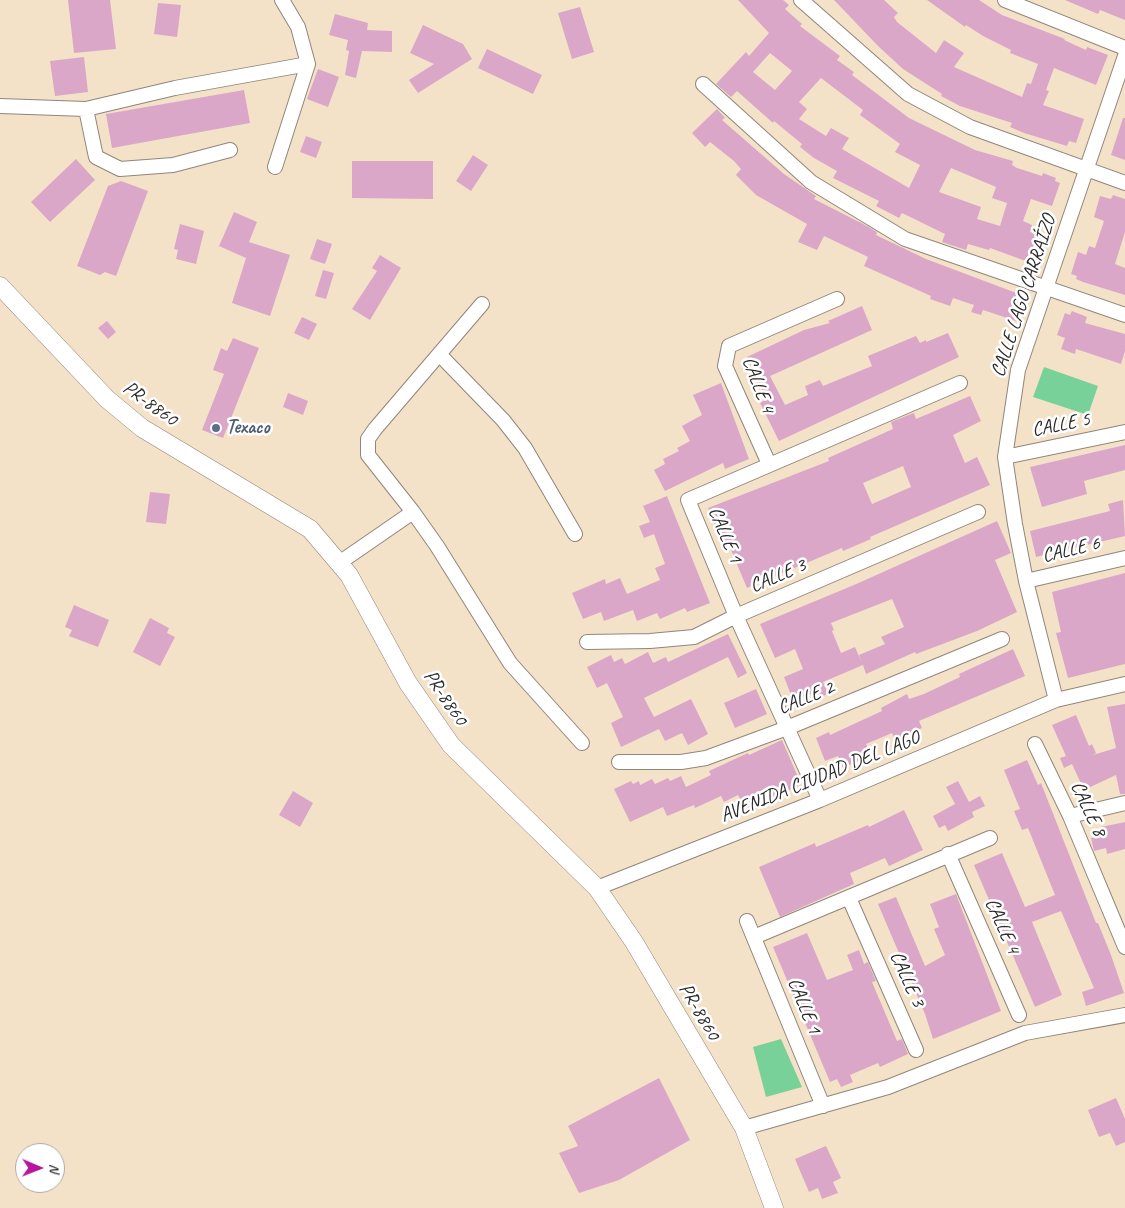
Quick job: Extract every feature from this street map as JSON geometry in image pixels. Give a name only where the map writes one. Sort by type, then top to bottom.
[{"type":"street","points":[[275,167],[308,64],[298,27],[282,0]]},
{"type":"street","points":[[801,0],[908,94],[970,127],[1125,183]]},
{"type":"street","points":[[1005,0],[1125,48]]},
{"type":"street","name":"CALLE LAGO CARRAÍZO","points":[[1056,700],[1026,582],[1005,456],[1018,370],[1125,56]]},
{"type":"street","points":[[0,106],[86,109],[175,88],[308,64]]},
{"type":"street","points":[[703,84],[811,182],[905,239],[1125,316]]},
{"type":"street","points":[[86,109],[96,157],[120,169],[172,165],[230,150]]},
{"type":"street","name":"PR-8860","points":[[0,286],[107,400],[142,428],[310,529],[350,576],[408,683],[450,745],[597,888],[634,942],[744,1128],[774,1208]]},
{"type":"street","name":"CALLE 4","points":[[769,464],[725,366],[729,346],[837,299]]},
{"type":"street","points":[[482,304],[368,439],[368,455],[413,512],[510,663],[582,743]]},
{"type":"street","points":[[439,354],[503,420],[525,448],[575,534]]},
{"type":"street","name":"CALLE 1","points":[[820,800],[736,616],[688,500],[960,384]]},
{"type":"street","name":"CALLE 5","points":[[1005,456],[1125,432]]},
{"type":"street","points":[[339,563],[413,512]]},
{"type":"street","name":"CALLE 3","points":[[587,642],[694,637],[736,616],[978,512]]},
{"type":"street","name":"CALLE 6","points":[[1026,582],[1125,558]]},
{"type":"street","name":"CALLE 2","points":[[619,762],[681,762],[706,758],[787,728],[1002,639]]},
{"type":"street","name":"AVENIDA CIUDAD DEL LAGO","points":[[597,888],[820,800],[1056,700],[1125,684]]},
{"type":"street","name":"CALLE 8","points":[[1035,744],[1122,927],[1125,947]]},
{"type":"street","points":[[1070,816],[1125,803]]},
{"type":"street","points":[[754,938],[948,854],[990,838]]},
{"type":"street","name":"CALLE 4","points":[[948,854],[1019,1015]]},
{"type":"street","name":"CALLE 3","points":[[849,898],[916,1050]]},
{"type":"street","name":"CALLE 1","points":[[747,921],[823,1106]]},
{"type":"street","points":[[744,1128],[888,1087],[1025,1033],[1125,1015]]},
{"type":"green space","points":[[1044,367],[1098,386],[1088,415],[1033,397]]},
{"type":"green space","points":[[781,1039],[802,1087],[766,1097],[753,1047]]},
{"type":"building","points":[[68,0],[110,0],[116,49],[74,53]]},
{"type":"building","points":[[738,0],[783,0],[789,5],[785,9],[802,24],[800,26],[840,56],[837,60],[854,72],[852,75],[909,118],[975,150],[1013,161],[1012,165],[1017,168],[1042,176],[1043,173],[1056,178],[1055,181],[1060,183],[1052,206],[1031,199],[1023,221],[1032,225],[1030,232],[1041,235],[1040,239],[1042,240],[1034,264],[990,248],[989,250],[968,244],[966,250],[942,242],[945,234],[902,213],[899,218],[876,206],[879,201],[833,178],[837,171],[814,158],[800,147],[802,144],[774,121],[773,123],[737,91],[731,97],[716,84],[746,52],[749,56],[769,33]],"holes":[[[770,53],[792,71],[775,90],[753,72]],[[821,78],[863,110],[860,115],[900,144],[895,152],[920,165],[909,188],[842,149],[849,138],[831,128],[826,136],[799,119],[807,109],[799,102]],[[951,168],[996,187],[992,198],[1007,203],[1000,226],[977,219],[981,207],[939,192]]]},
{"type":"building","points":[[834,0],[884,0],[898,13],[894,17],[897,22],[936,53],[944,40],[964,53],[954,67],[1022,97],[1027,83],[1031,84],[1038,64],[1010,53],[1011,50],[966,25],[965,27],[927,0],[979,0],[1002,15],[1065,39],[1086,50],[1087,47],[1108,55],[1096,85],[1054,68],[1046,90],[1049,91],[1043,105],[1084,119],[1076,143],[1069,141],[1067,146],[1024,133],[1010,127],[1012,123],[960,106],[941,96],[942,94],[903,69]]},
{"type":"building","points":[[1065,0],[1125,0],[1125,20],[1100,10],[1098,14]]},
{"type":"building","points":[[158,3],[181,5],[177,37],[154,34]]},
{"type":"building","points":[[580,7],[594,52],[572,59],[558,13]]},
{"type":"building","points":[[335,14],[368,23],[367,30],[392,31],[392,52],[362,51],[356,78],[345,75],[349,51],[346,50],[348,40],[329,35]]},
{"type":"building","points":[[423,25],[463,44],[472,59],[418,93],[409,80],[434,64],[410,53]]},
{"type":"building","points":[[487,49],[542,75],[533,94],[478,68]]},
{"type":"building","points":[[84,57],[88,92],[55,96],[50,61]]},
{"type":"building","points":[[318,69],[339,77],[328,107],[307,99]]},
{"type":"building","points":[[244,90],[250,123],[112,148],[106,114]]},
{"type":"building","points":[[717,109],[725,118],[722,120],[784,174],[816,196],[814,199],[867,226],[877,232],[876,235],[926,259],[1027,297],[1019,322],[983,310],[981,315],[971,312],[974,305],[953,298],[950,306],[930,299],[931,296],[864,266],[868,257],[824,236],[817,250],[798,242],[807,224],[756,195],[736,175],[741,169],[734,161],[710,142],[705,147],[692,133]]},
{"type":"building","points":[[1123,118],[1125,118],[1125,160],[1111,155]]},
{"type":"building","points":[[306,136],[322,142],[316,158],[300,152]]},
{"type":"building","points":[[473,155],[488,165],[471,191],[456,181]]},
{"type":"building","points":[[76,159],[95,180],[50,222],[31,202]]},
{"type":"building","points":[[352,161],[433,161],[433,199],[352,198]]},
{"type":"building","points":[[121,181],[148,191],[116,276],[105,272],[100,275],[77,266],[108,186]]},
{"type":"building","points":[[1113,195],[1125,199],[1125,232],[1115,264],[1125,268],[1125,295],[1083,282],[1076,279],[1077,276],[1071,274],[1078,252],[1086,255],[1089,246],[1095,248],[1104,221],[1094,217],[1100,196],[1111,199]]},
{"type":"building","points":[[234,212],[257,222],[249,242],[290,255],[270,316],[232,303],[246,258],[219,246]]},
{"type":"building","points":[[180,224],[204,231],[196,264],[176,259],[178,250],[174,249]]},
{"type":"building","points":[[317,239],[332,244],[325,264],[310,259]]},
{"type":"building","points":[[380,255],[401,268],[370,320],[352,309],[377,271],[372,268]]},
{"type":"building","points":[[323,270],[334,273],[326,299],[315,296]]},
{"type":"building","points":[[862,306],[872,330],[770,376],[785,405],[808,395],[805,386],[820,380],[823,386],[872,366],[868,356],[916,336],[920,343],[948,333],[959,357],[779,441],[760,403],[766,399],[747,357],[804,330],[830,323],[828,321]]},
{"type":"building","points":[[1072,311],[1087,317],[1085,323],[1125,334],[1125,351],[1121,364],[1076,349],[1075,354],[1061,349],[1065,338],[1057,335],[1065,313],[1070,315]]},
{"type":"building","points":[[302,317],[317,324],[309,340],[294,333]]},
{"type":"building","points":[[107,321],[116,332],[108,339],[98,328]]},
{"type":"building","points":[[233,338],[259,348],[223,438],[202,430],[224,374],[213,370],[221,348],[227,351]]},
{"type":"building","points":[[721,383],[749,459],[725,469],[723,463],[665,491],[654,470],[665,464],[663,459],[679,451],[677,448],[690,441],[682,426],[702,415],[693,395]]},
{"type":"building","points":[[288,393],[308,401],[303,415],[283,407]]},
{"type":"building","points":[[970,396],[981,421],[953,435],[965,463],[977,457],[990,485],[870,537],[871,539],[843,551],[842,548],[747,588],[728,543],[723,546],[708,508],[829,461],[828,458],[893,429],[891,422],[914,413],[916,419]],"holes":[[[903,466],[911,487],[872,504],[863,483]]]},
{"type":"building","points":[[1125,445],[1125,470],[1084,481],[1087,494],[1042,507],[1030,467]]},
{"type":"building","points":[[150,492],[170,494],[166,524],[146,522]]},
{"type":"building","points":[[667,496],[710,603],[687,612],[685,608],[660,619],[657,613],[637,621],[633,610],[604,621],[601,612],[583,619],[572,593],[605,579],[606,584],[620,578],[627,594],[660,580],[655,568],[665,564],[654,534],[644,538],[639,526],[650,522],[643,506]]},
{"type":"building","points":[[1123,500],[1125,536],[1036,557],[1030,531],[1110,511],[1108,504]]},
{"type":"building","points":[[997,521],[1011,553],[995,560],[1017,612],[977,631],[916,654],[915,652],[866,674],[863,665],[823,682],[828,694],[817,699],[815,692],[797,700],[794,694],[791,695],[784,677],[803,669],[795,649],[775,658],[760,624],[854,585]],"holes":[[[892,599],[904,627],[881,637],[885,644],[859,655],[862,663],[855,647],[841,653],[832,631],[834,630],[831,623]]]},
{"type":"building","points":[[1125,573],[1125,664],[1068,678],[1056,633],[1061,632],[1052,592]]},
{"type":"building","points":[[74,605],[109,620],[98,647],[69,636],[72,630],[65,627]]},
{"type":"building","points":[[150,618],[169,628],[167,633],[175,637],[160,666],[133,652]]},
{"type":"building","points":[[728,634],[747,673],[738,678],[728,657],[644,698],[654,717],[691,699],[708,734],[688,745],[682,733],[665,741],[659,729],[621,747],[611,723],[623,717],[607,683],[597,688],[587,667],[611,655],[614,662],[622,658],[625,664],[648,652],[653,663],[666,657],[668,662]]},
{"type":"building","points":[[1013,649],[1025,676],[919,721],[922,728],[909,734],[913,744],[899,750],[892,733],[866,744],[871,755],[843,768],[838,756],[825,761],[816,738],[829,732],[830,735],[882,711],[881,708],[907,694],[909,699],[924,694],[960,677],[959,674]]},
{"type":"building","points":[[756,689],[767,714],[735,728],[724,703]]},
{"type":"building","points":[[1125,704],[1125,794],[1120,794],[1116,775],[1084,790],[1072,764],[1064,768],[1060,758],[1066,756],[1052,725],[1076,715],[1089,746],[1092,744],[1096,753],[1093,755],[1116,748],[1107,707]]},
{"type":"building","points":[[782,740],[801,784],[780,795],[781,798],[748,813],[738,795],[724,802],[721,796],[695,808],[694,805],[667,816],[663,807],[630,822],[614,789],[631,781],[633,784],[639,781],[640,785],[652,779],[655,784],[668,778],[670,781],[681,776],[686,787],[711,775],[709,771]]},
{"type":"building","points":[[1027,760],[1038,785],[1041,783],[1096,923],[1098,923],[1111,955],[1124,993],[1086,1006],[1082,992],[1094,988],[1061,911],[1032,922],[1062,995],[1035,1007],[974,865],[1002,853],[1025,907],[1055,895],[1028,828],[1022,830],[1014,811],[1020,809],[1004,770]]},
{"type":"building","points":[[958,781],[969,802],[980,796],[985,806],[972,812],[974,817],[948,831],[945,825],[939,828],[933,816],[955,804],[946,787]]},
{"type":"building","points":[[293,791],[313,803],[300,827],[279,815]]},
{"type":"building","points":[[904,810],[923,850],[889,866],[885,858],[850,873],[854,884],[780,917],[759,867],[815,843],[816,847],[868,825],[869,827]]},
{"type":"building","points":[[1125,822],[1125,849],[1107,854],[1106,848],[1094,851],[1091,838],[1102,835],[1101,827]]},
{"type":"building","points":[[956,894],[1001,1011],[933,1039],[925,1014],[878,904],[896,897],[925,966],[945,955],[934,929],[939,927],[930,904]]},
{"type":"building","points":[[807,933],[827,980],[853,970],[847,955],[859,950],[864,964],[868,962],[876,981],[872,982],[897,1041],[902,1039],[908,1054],[880,1067],[878,1063],[850,1075],[853,1082],[841,1087],[837,1079],[830,1082],[773,947]]},
{"type":"building","points":[[659,1078],[690,1140],[619,1180],[579,1193],[559,1153],[578,1146],[568,1126]]},
{"type":"building","points":[[1116,1098],[1125,1119],[1125,1142],[1116,1146],[1110,1133],[1099,1137],[1088,1110]]},
{"type":"building","points":[[826,1146],[841,1178],[833,1182],[838,1193],[822,1199],[818,1188],[809,1192],[795,1159]]},
{"type":"place","name":"Texaco","points":[[216,428]]}]
